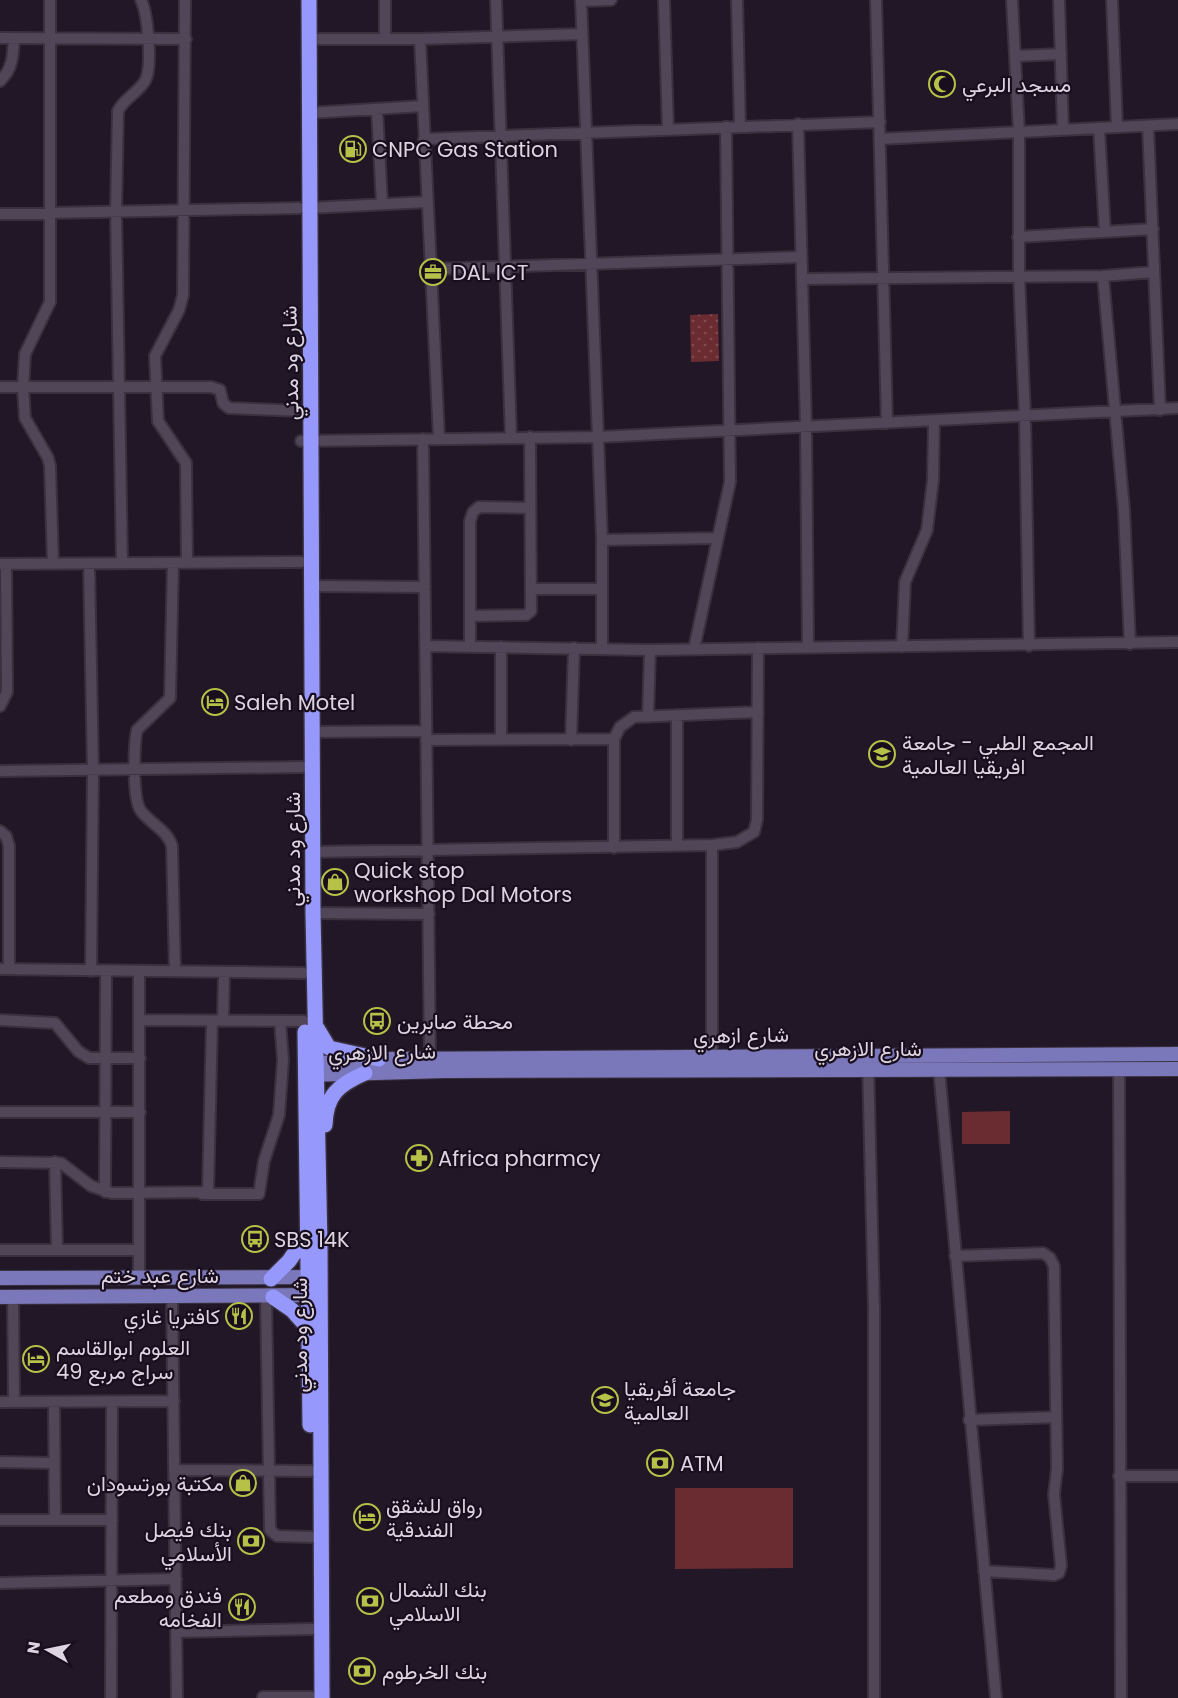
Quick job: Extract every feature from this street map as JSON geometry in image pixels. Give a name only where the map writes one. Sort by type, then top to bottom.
[{"type":"highway","name":"شارع ود مدني","points":[[299,0],[313,732],[313,913],[309,1021]]},
{"type":"highway","name":"شارع ود مدني","points":[[309,0],[309,113],[304,208],[301,411],[306,441],[301,562],[304,973],[309,1021],[320,1244],[313,1278]]},
{"type":"highway","points":[[309,1021],[329,1048],[379,1059]]},
{"type":"highway","name":"شارع ود مدني","points":[[311,1069],[307,1235],[314,1295],[315,1698]]},
{"type":"highway","points":[[320,1244],[325,1231],[325,1129],[328,1102],[336,1088],[365,1073]]},
{"type":"highway","points":[[271,1279],[289,1261],[307,1235]]},
{"type":"highway","name":"شارع ود مدني","points":[[314,1295],[309,1329],[312,1629],[315,1698]]},
{"type":"highway","points":[[270,1297],[292,1310],[309,1329]]},
{"type":"main road","name":"شارع ازهري","points":[[311,1069],[379,1059],[430,1060],[481,1065],[712,1056],[1178,1054]]},
{"type":"main road","name":"شارع الازهري","points":[[311,1069],[365,1073],[481,1065],[1178,1069]]},
{"type":"main road","name":"شارع عبد ختم","points":[[0,1278],[313,1278]]},
{"type":"main road","name":"شارع عبد ختم","points":[[7,1297],[314,1295]]},
{"type":"street","points":[[50,0],[52,39],[50,302],[25,354],[23,388],[25,418],[48,458],[50,466],[53,563]]},
{"type":"street","points":[[122,563],[116,210],[118,111],[145,80],[148,40],[146,15],[141,0]]},
{"type":"street","points":[[185,0],[185,211],[182,303],[156,351],[156,385],[159,427],[186,463],[187,563]]},
{"type":"street","points":[[385,0],[385,38]]},
{"type":"street","points":[[495,0],[498,136],[511,438]]},
{"type":"street","points":[[602,649],[602,540],[581,1],[611,0]]},
{"type":"street","points":[[664,0],[668,128]]},
{"type":"street","points":[[737,0],[740,126]]},
{"type":"street","points":[[876,0],[887,423]]},
{"type":"street","points":[[1012,0],[1019,132],[1018,237],[1025,417],[1029,646]]},
{"type":"street","points":[[1059,0],[1063,130]]},
{"type":"street","points":[[1112,0],[1117,127]]},
{"type":"street","points":[[309,39],[497,38],[582,34]]},
{"type":"street","points":[[0,38],[186,39]]},
{"type":"street","points":[[0,81],[8,73],[12,64],[14,38]]},
{"type":"street","points":[[420,39],[438,438]]},
{"type":"street","points":[[1015,56],[1061,54]]},
{"type":"street","points":[[309,113],[423,106]]},
{"type":"street","points":[[377,109],[382,204]]},
{"type":"street","points":[[424,139],[585,131],[880,122]]},
{"type":"street","points":[[798,124],[806,427],[808,648]]},
{"type":"street","points":[[880,140],[1178,124]]},
{"type":"street","points":[[1148,126],[1160,410]]},
{"type":"street","points":[[694,649],[730,482],[732,431],[726,127]]},
{"type":"street","points":[[1099,128],[1105,232]]},
{"type":"street","points":[[0,214],[304,208],[428,202]]},
{"type":"street","points":[[1018,237],[1153,229]]},
{"type":"street","points":[[431,269],[801,257]]},
{"type":"street","points":[[802,279],[1019,275],[1102,276],[1154,272]]},
{"type":"street","points":[[1102,276],[1124,510],[1130,644]]},
{"type":"street","points":[[0,387],[156,385],[211,387],[220,390],[223,404],[229,408],[301,411]]},
{"type":"street","points":[[306,441],[598,437],[1178,408]]},
{"type":"street","points":[[902,647],[905,582],[927,530],[933,480],[934,421]]},
{"type":"street","points":[[470,616],[529,614],[531,589],[530,437]]},
{"type":"street","points":[[423,439],[430,1060]]},
{"type":"street","points":[[470,647],[472,512],[479,507],[529,508]]},
{"type":"street","points":[[602,540],[718,538]]},
{"type":"street","points":[[0,706],[7,692],[3,564],[301,562]]},
{"type":"street","points":[[173,563],[170,698],[136,730],[135,770],[139,809],[166,836],[172,846],[176,971]]},
{"type":"street","points":[[89,564],[93,770],[92,970]]},
{"type":"street","points":[[311,586],[425,587]]},
{"type":"street","points":[[531,589],[601,589]]},
{"type":"street","points":[[425,646],[650,650],[1178,642]]},
{"type":"street","points":[[501,647],[501,740]]},
{"type":"street","points":[[571,740],[574,648]]},
{"type":"street","points":[[313,852],[614,848],[737,842],[754,832],[757,820],[758,648]]},
{"type":"street","points":[[648,717],[650,650]]},
{"type":"street","points":[[614,848],[614,740],[625,722],[634,717],[758,712]]},
{"type":"street","points":[[676,715],[677,846]]},
{"type":"street","points":[[313,732],[426,735],[501,740],[614,740]]},
{"type":"street","points":[[0,771],[303,767]]},
{"type":"street","points":[[0,831],[6,836],[9,846],[5,969],[304,973]]},
{"type":"street","points":[[712,845],[712,1056]]},
{"type":"street","points":[[313,913],[429,914]]},
{"type":"street","points":[[105,1192],[106,971]]},
{"type":"street","points":[[139,972],[139,1278]]},
{"type":"street","points":[[0,1162],[55,1162],[66,1166],[91,1186],[105,1192],[139,1194],[208,1192],[218,1021],[224,972]]},
{"type":"street","points":[[0,1020],[55,1023],[78,1051],[88,1058],[106,1060],[140,1058]]},
{"type":"street","points":[[139,1020],[309,1021]]},
{"type":"street","points":[[183,1193],[259,1194],[264,1161],[279,1115],[284,1060],[280,1021]]},
{"type":"street","points":[[868,1054],[874,1309],[874,1698]]},
{"type":"street","points":[[939,1069],[954,1256],[996,1698]]},
{"type":"street","points":[[1119,1069],[1121,1698]]},
{"type":"street","points":[[0,1112],[140,1112]]},
{"type":"street","points":[[55,1162],[57,1249]]},
{"type":"street","points":[[0,1250],[138,1251]]},
{"type":"street","points":[[954,1256],[1037,1252],[1050,1258],[1054,1266],[1056,1417],[1054,1494],[1061,1566],[1059,1573],[1054,1575],[984,1571]]},
{"type":"street","points":[[172,1296],[177,1698]]},
{"type":"street","points":[[7,1297],[14,1402]]},
{"type":"street","points":[[270,1297],[268,1471],[270,1530],[277,1536],[312,1537]]},
{"type":"street","points":[[0,1402],[174,1401]]},
{"type":"street","points":[[54,1402],[55,1520]]},
{"type":"street","points":[[111,1698],[112,1402]]},
{"type":"street","points":[[969,1420],[1056,1417]]},
{"type":"street","points":[[0,1462],[54,1463]]},
{"type":"street","points":[[175,1470],[311,1471]]},
{"type":"street","points":[[1119,1476],[1178,1476]]},
{"type":"street","points":[[0,1520],[112,1520]]},
{"type":"street","points":[[0,1583],[176,1579]]},
{"type":"street","points":[[176,1632],[312,1629]]},
{"type":"street","points":[[263,1697],[315,1698]]},
{"type":"shaded area","points":[[718,314],[719,361],[691,362],[690,315]]},
{"type":"shaded area","points":[[1010,1111],[1010,1144],[962,1144],[962,1112]]},
{"type":"shaded area","points":[[675,1488],[793,1488],[793,1568],[675,1569]]},
{"type":"place","name":"مسجد البرعي","points":[[942,84]]},
{"type":"place","name":"CNPC Gas Station","points":[[353,149]]},
{"type":"place","name":"DAL ICT","points":[[433,272]]},
{"type":"place","name":"Saleh Motel","points":[[215,702]]},
{"type":"place","name":"المجمع الطبي - جامعة افريقيا العالمية","points":[[882,754]]},
{"type":"place","name":"Quick stop workshop Dal Motors","points":[[335,882]]},
{"type":"place","name":"محطة صابرين","points":[[377,1021]]},
{"type":"place","name":"Africa pharmcy","points":[[419,1158]]},
{"type":"place","name":"SBS 14K","points":[[255,1239]]},
{"type":"place","name":"كافتريا غازي","points":[[239,1316]]},
{"type":"place","name":"العلوم ابوالقاسم سراج مربع 49","points":[[36,1359]]},
{"type":"place","name":"جامعة أفريقيا العالمية","points":[[605,1400]]},
{"type":"place","name":"ATM","points":[[660,1463]]},
{"type":"place","name":"مكتبة بورتسودان","points":[[243,1483]]},
{"type":"place","name":"رواق للشقق الفندقية","points":[[367,1517]]},
{"type":"place","name":"بنك فيصل الأسلامي","points":[[251,1541]]},
{"type":"place","name":"بنك الشمال الاسلامي","points":[[370,1601]]},
{"type":"place","name":"فندق ومطعم الفخامه","points":[[242,1607]]},
{"type":"place","name":"بنك الخرطوم","points":[[362,1671]]}]
